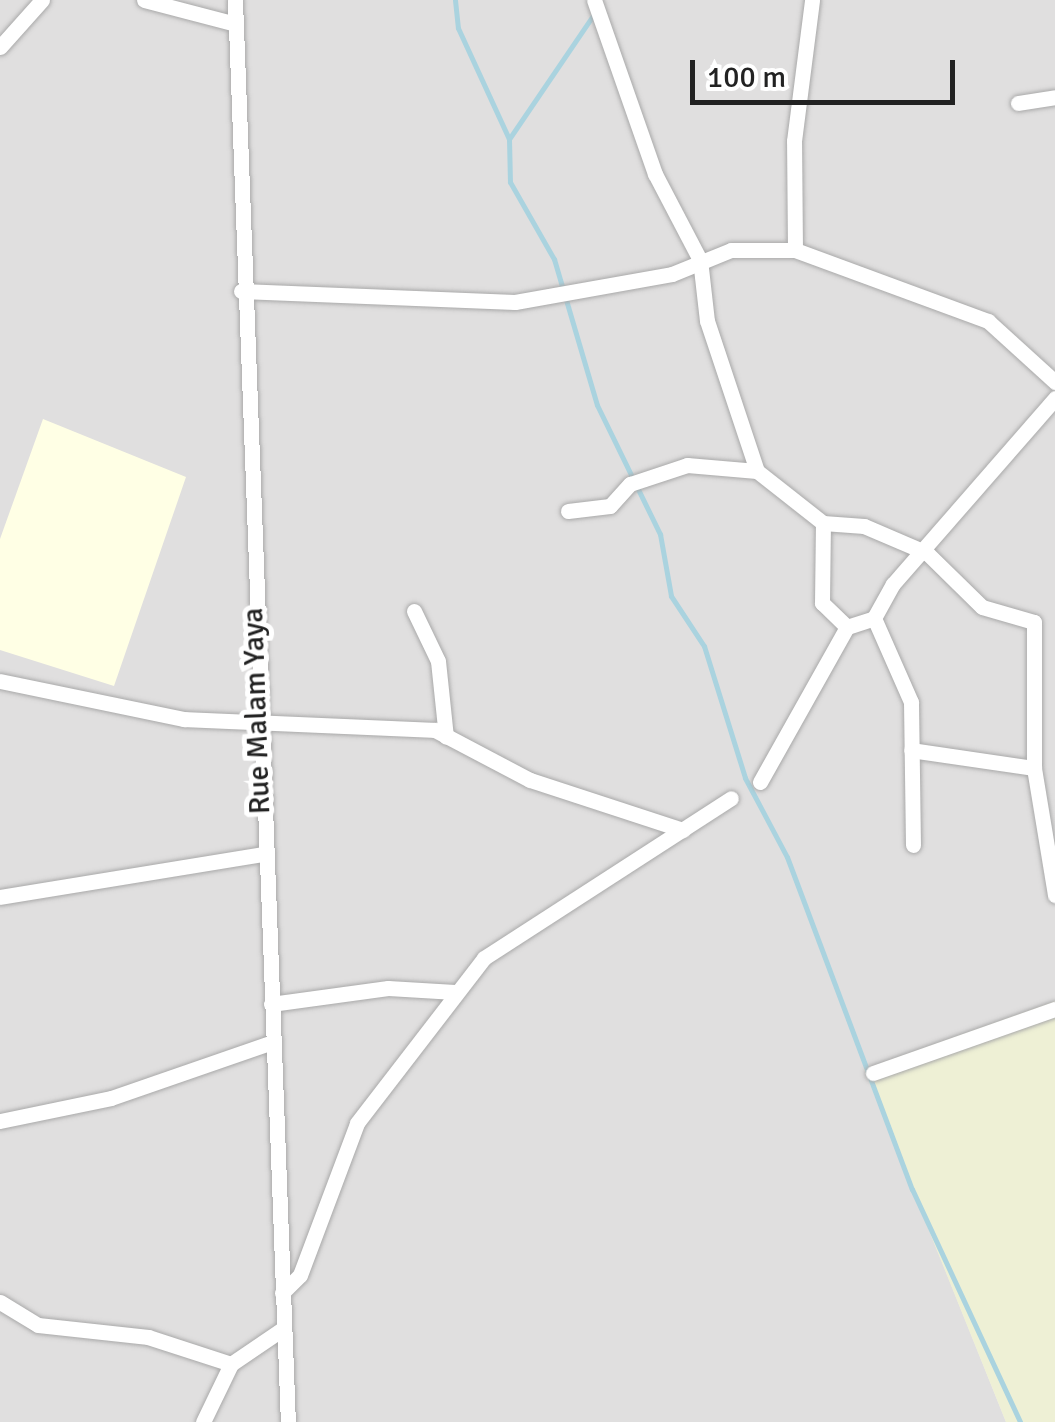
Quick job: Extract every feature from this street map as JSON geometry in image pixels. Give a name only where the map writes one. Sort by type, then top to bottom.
[{"type":"street","points":[[0,48],[42,0]]},
{"type":"street","points":[[144,0],[236,24]]},
{"type":"street","name":"Rue Malam Yaya","points":[[235,0],[241,291],[288,1422]]},
{"type":"street","points":[[594,0],[605,21],[655,174],[700,260],[707,321],[757,471],[823,523],[864,526],[926,553],[982,607],[1034,622],[1034,768],[1055,895]]},
{"type":"street","points":[[794,250],[794,141],[812,0]]},
{"type":"street","points":[[1018,103],[1055,97]]},
{"type":"street","points":[[241,291],[552,296],[752,247],[794,250],[988,321],[1055,382]]},
{"type":"street","points":[[760,782],[847,628],[874,618],[1055,398]]},
{"type":"street","points":[[568,511],[610,506],[637,481],[687,465],[757,471]]},
{"type":"street","points":[[823,523],[822,603],[847,628]]},
{"type":"street","points":[[414,611],[438,661],[446,737]]},
{"type":"street","points":[[874,618],[904,670],[911,750],[912,846]]},
{"type":"street","points":[[0,682],[105,710],[258,724],[402,724],[446,737],[530,780],[683,830]]},
{"type":"street","points":[[911,750],[1034,768]]},
{"type":"street","points":[[282,1293],[300,1275],[358,1123],[455,992],[496,945],[731,798]]},
{"type":"street","points":[[0,897],[263,854]]},
{"type":"street","points":[[271,1004],[388,988],[455,992]]},
{"type":"street","points":[[873,1073],[1055,1009]]},
{"type":"street","points":[[0,1121],[111,1098],[270,1043]]},
{"type":"street","points":[[0,1302],[38,1326],[148,1337],[231,1364]]},
{"type":"street","points":[[203,1422],[231,1364],[284,1328]]},
{"type":"shaded area","points":[[0,0],[1055,0],[1055,1001],[865,1070],[1006,1422],[0,1422]]},
{"type":"shaded area","points":[[43,419],[186,477],[114,686],[0,650],[0,539]]},
{"type":"shaded area","points":[[1055,1001],[1055,1422],[1006,1422],[864,1069]]},
{"type":"waterway","points":[[455,0],[458,28],[509,139],[510,182],[554,259],[597,405],[660,534],[671,596],[704,646],[745,778],[787,857],[912,1189],[1020,1422]]},
{"type":"waterway","points":[[509,139],[594,14]]}]
